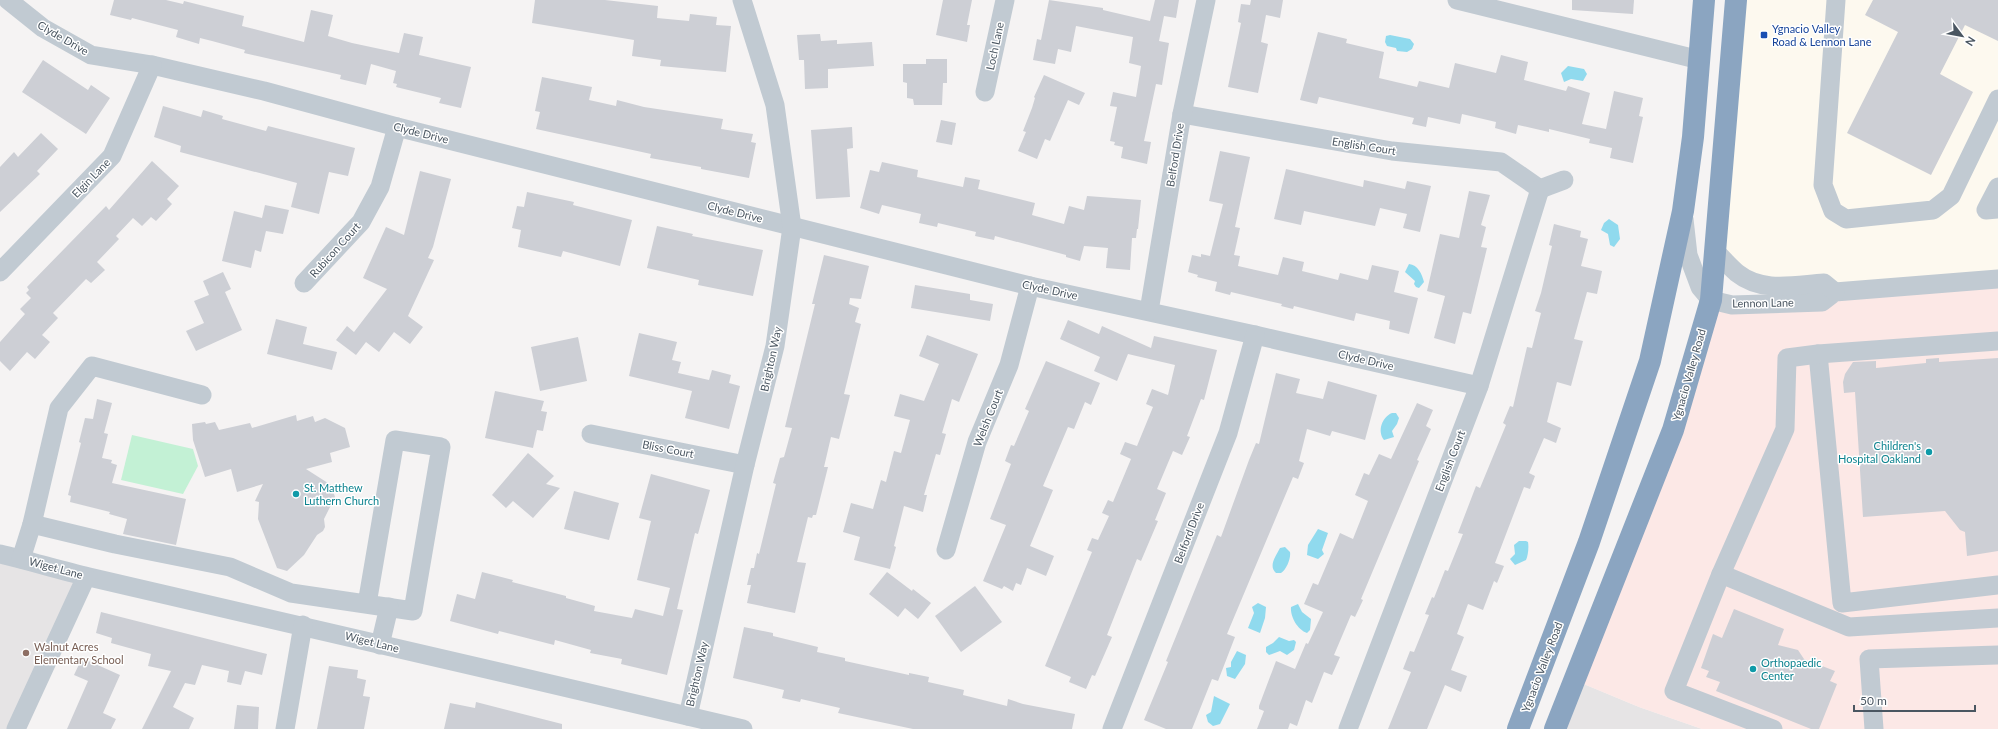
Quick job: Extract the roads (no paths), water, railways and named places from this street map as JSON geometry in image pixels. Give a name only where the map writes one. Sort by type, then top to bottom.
[{"type":"highway","name":"Ygnacio Valley Road","points":[[1518,729],[1589,542],[1650,361],[1683,212],[1693,136],[1704,0]]},
{"type":"highway","name":"Ygnacio Valley Road","points":[[1555,729],[1673,430],[1711,300],[1736,0]]},
{"type":"street","name":"Clyde Drive","points":[[8,0],[43,28],[91,55],[152,65],[264,91],[397,127],[1030,286],[1255,334],[1479,386]]},
{"type":"street","name":"Brighton Way","points":[[688,716],[745,465],[775,346],[792,227],[774,105],[742,0]]},
{"type":"street","name":"Loch Lane","points":[[986,92],[1005,0]]},
{"type":"street","name":"Belford Drive","points":[[1149,311],[1182,114],[1206,0]]},
{"type":"street","points":[[1457,0],[1700,60]]},
{"type":"street","points":[[1836,0],[1823,185],[1832,211],[1846,219],[1933,210],[1951,196],[1998,99]]},
{"type":"street","name":"Elgin Lane","points":[[0,272],[112,156],[152,65]]},
{"type":"street","name":"English Court","points":[[1182,114],[1392,151],[1501,162],[1540,189],[1479,386],[1348,729]]},
{"type":"street","name":"Rubicon Court","points":[[304,283],[361,222],[380,187],[397,127]]},
{"type":"street","points":[[1540,189],[1564,180]]},
{"type":"street","points":[[1998,187],[1986,210],[1998,209]]},
{"type":"street","points":[[1683,212],[1688,255],[1700,287],[1711,300]]},
{"type":"street","name":"Lennon Lane","points":[[1715,251],[1738,273],[1760,285],[1779,286],[1824,283],[1835,292]]},
{"type":"street","name":"Lennon Lane","points":[[1711,300],[1732,305],[1822,302],[1835,292],[1998,279]]},
{"type":"street","name":"Welsh Court","points":[[946,550],[977,442],[1009,365],[1030,286]]},
{"type":"street","name":"Belford Drive","points":[[1112,729],[1228,433],[1255,334]]},
{"type":"street","points":[[1773,729],[1674,691],[1721,574],[1785,429],[1787,358],[1818,354],[1998,341]]},
{"type":"street","points":[[1818,354],[1842,603],[1849,627]]},
{"type":"street","points":[[20,559],[32,524],[59,408],[92,366],[202,395]]},
{"type":"street","name":"Bliss Court","points":[[591,434],[745,465]]},
{"type":"street","points":[[32,524],[115,544],[230,567],[291,593],[367,604],[389,607],[413,612],[441,447],[395,440],[367,604]]},
{"type":"street","name":"Wiget Lane","points":[[0,554],[86,576],[303,625],[380,645],[744,729]]},
{"type":"street","points":[[1721,574],[1849,627],[1998,618]]},
{"type":"street","points":[[16,729],[86,576]]},
{"type":"street","points":[[1842,603],[1998,585]]},
{"type":"street","points":[[380,645],[389,607]]},
{"type":"street","points":[[285,729],[303,625]]},
{"type":"street","points":[[1874,729],[1869,659],[1998,655]]},
{"type":"water","points":[[1390,35],[1410,39],[1414,44],[1412,49],[1407,52],[1397,51],[1396,48],[1387,46],[1385,42],[1386,36]]},
{"type":"water","points":[[1568,66],[1584,69],[1587,74],[1583,81],[1571,79],[1564,82],[1561,73]]},
{"type":"water","points":[[1609,219],[1618,225],[1620,239],[1614,247],[1610,245],[1608,234],[1601,230],[1604,223]]},
{"type":"water","points":[[1409,264],[1415,266],[1422,276],[1424,282],[1419,288],[1414,284],[1415,281],[1405,272]]},
{"type":"water","points":[[1392,413],[1396,413],[1399,418],[1392,431],[1394,437],[1384,440],[1381,433],[1383,421]]},
{"type":"water","points":[[1318,529],[1328,533],[1322,550],[1324,554],[1318,559],[1307,555],[1308,545]]},
{"type":"water","points":[[1519,541],[1528,542],[1528,554],[1526,560],[1515,565],[1510,559],[1515,554],[1514,545]]},
{"type":"water","points":[[1285,547],[1290,552],[1287,566],[1281,573],[1276,573],[1273,567],[1274,561],[1280,548]]},
{"type":"water","points":[[1258,603],[1266,607],[1265,618],[1260,633],[1248,628],[1254,613],[1252,607]]},
{"type":"water","points":[[1298,604],[1302,612],[1311,619],[1310,630],[1307,633],[1298,626],[1293,619],[1291,607]]},
{"type":"water","points":[[1279,637],[1289,641],[1294,640],[1296,642],[1294,650],[1287,655],[1280,651],[1269,655],[1266,652],[1266,647]]},
{"type":"water","points":[[1237,651],[1246,655],[1245,664],[1235,679],[1227,676],[1226,668],[1231,667],[1231,662]]},
{"type":"water","points":[[1214,696],[1230,704],[1220,724],[1213,726],[1208,722],[1206,715],[1211,712]]},
{"type":"place","name":"Ygnacio Valley Road & Lennon Lane","points":[[1764,35]]},
{"type":"place","name":"Children's Hospital Oakland","points":[[1929,452]]},
{"type":"place","name":"St. Matthew Luthern Church","points":[[296,494]]},
{"type":"place","name":"Walnut Acres Elementary School","points":[[26,653]]},
{"type":"place","name":"Orthopaedic Center","points":[[1753,669]]}]
